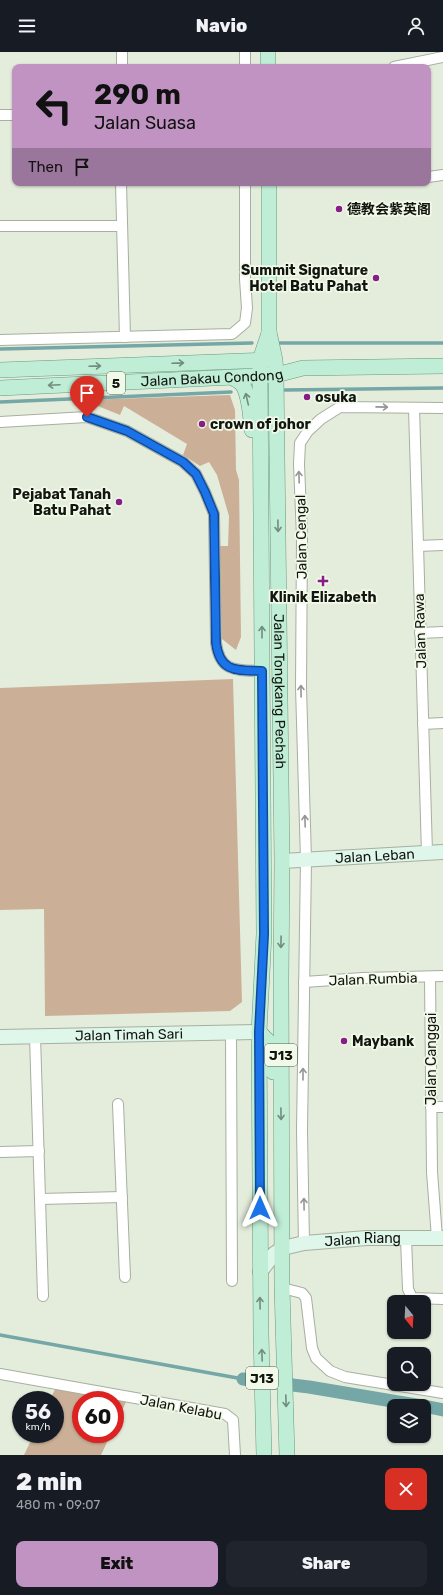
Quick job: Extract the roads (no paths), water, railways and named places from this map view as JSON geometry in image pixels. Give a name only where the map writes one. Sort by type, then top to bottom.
[{"type":"main road","points":[[268,52],[268,64]]},
{"type":"main road","name":"J13","points":[[269,186],[269,332]]},
{"type":"main road","name":"Jalan Tongkang Pechah","points":[[269,332],[275,360],[276,375],[282,862],[282,1288],[287,1455]]},
{"type":"main road","name":"Jalan Tongkang Pechah","points":[[264,1455],[260,1272],[259,1032],[263,941],[260,360],[269,332]]},
{"type":"main road","name":"Jalan Bakau Condong","points":[[0,370],[260,360],[275,360],[303,368]]},
{"type":"main road","name":"Jalan Bakau Condong","points":[[0,388],[233,378],[276,375],[303,368],[443,366]]},
{"type":"main road","points":[[233,378],[241,383],[245,389],[251,420],[254,468],[261,492]]},
{"type":"main road","points":[[263,941],[272,928],[272,872],[276,865],[282,862]]},
{"type":"main road","points":[[281,978],[271,994],[269,1024],[259,1032],[268,1041],[274,1075],[281,1089]]},
{"type":"street","points":[[122,52],[122,64]]},
{"type":"street","points":[[245,52],[245,64]]},
{"type":"street","points":[[409,64],[443,57]]},
{"type":"street","points":[[0,115],[12,115]]},
{"type":"street","points":[[431,177],[443,175]]},
{"type":"street","points":[[121,186],[125,337]]},
{"type":"street","points":[[0,340],[232,334],[245,323],[247,308],[245,186]]},
{"type":"street","points":[[0,226],[122,226]]},
{"type":"street","name":"Jalan Cengal","points":[[304,1243],[302,1131],[306,860],[301,687],[302,537],[299,464],[300,443],[308,431],[321,419],[340,407],[443,408]]},
{"type":"street","name":"Jalan Rawa","points":[[414,408],[427,853]]},
{"type":"street","points":[[0,422],[87,417],[127,431],[183,462],[196,474],[214,514],[216,643],[218,654],[224,664],[234,670],[262,671]]},
{"type":"street","points":[[418,546],[443,544]]},
{"type":"street","points":[[420,633],[443,632]]},
{"type":"street","points":[[423,724],[443,724]]},
{"type":"street","name":"Jalan Leban","points":[[282,862],[443,852]]},
{"type":"street","name":"Jalan Rumbia","points":[[304,982],[363,978],[443,976]]},
{"type":"street","name":"Jalan Canggai","points":[[430,977],[432,1172],[440,1238]]},
{"type":"street","points":[[231,1032],[232,1280]]},
{"type":"street","name":"Jalan Timah Sari","points":[[0,1037],[259,1032]]},
{"type":"street","points":[[35,1036],[43,1296]]},
{"type":"street","points":[[118,1104],[125,1277]]},
{"type":"street","points":[[431,1107],[443,1107]]},
{"type":"street","points":[[0,1152],[39,1151]]},
{"type":"street","points":[[40,1199],[122,1197]]},
{"type":"street","name":"Jalan Riang","points":[[283,1248],[304,1243],[367,1238],[440,1238]]},
{"type":"street","points":[[406,1239],[408,1289],[412,1298],[443,1299]]},
{"type":"street","points":[[260,1272],[274,1254],[283,1248]]},
{"type":"street","points":[[282,1288],[302,1294],[306,1298],[312,1348],[316,1358],[330,1371],[345,1377],[443,1393]]},
{"type":"street","name":"Jalan Kelabu","points":[[0,1374],[225,1414],[233,1420],[235,1455]]},
{"type":"waterway","points":[[0,349],[252,343]]},
{"type":"waterway","points":[[280,343],[443,343]]},
{"type":"waterway","points":[[285,390],[443,388]]},
{"type":"waterway","points":[[0,402],[231,392]]},
{"type":"waterway","points":[[0,1335],[243,1379]]},
{"type":"waterway","points":[[243,1379],[309,1387],[387,1400]]},
{"type":"waterway","points":[[431,1407],[443,1410]]},
{"type":"place","name":"德教会紫英阁","points":[[339,209]]},
{"type":"place","name":"Summit Signature Hotel Batu Pahat","points":[[376,278]]},
{"type":"place","name":"osuka","points":[[307,397]]},
{"type":"place","name":"crown of johor","points":[[202,424]]},
{"type":"place","name":"Pejabat Tanah Batu Pahat","points":[[119,502]]},
{"type":"place","name":"Klinik Elizabeth","points":[[323,581]]},
{"type":"place","name":"Maybank","points":[[344,1041]]}]
